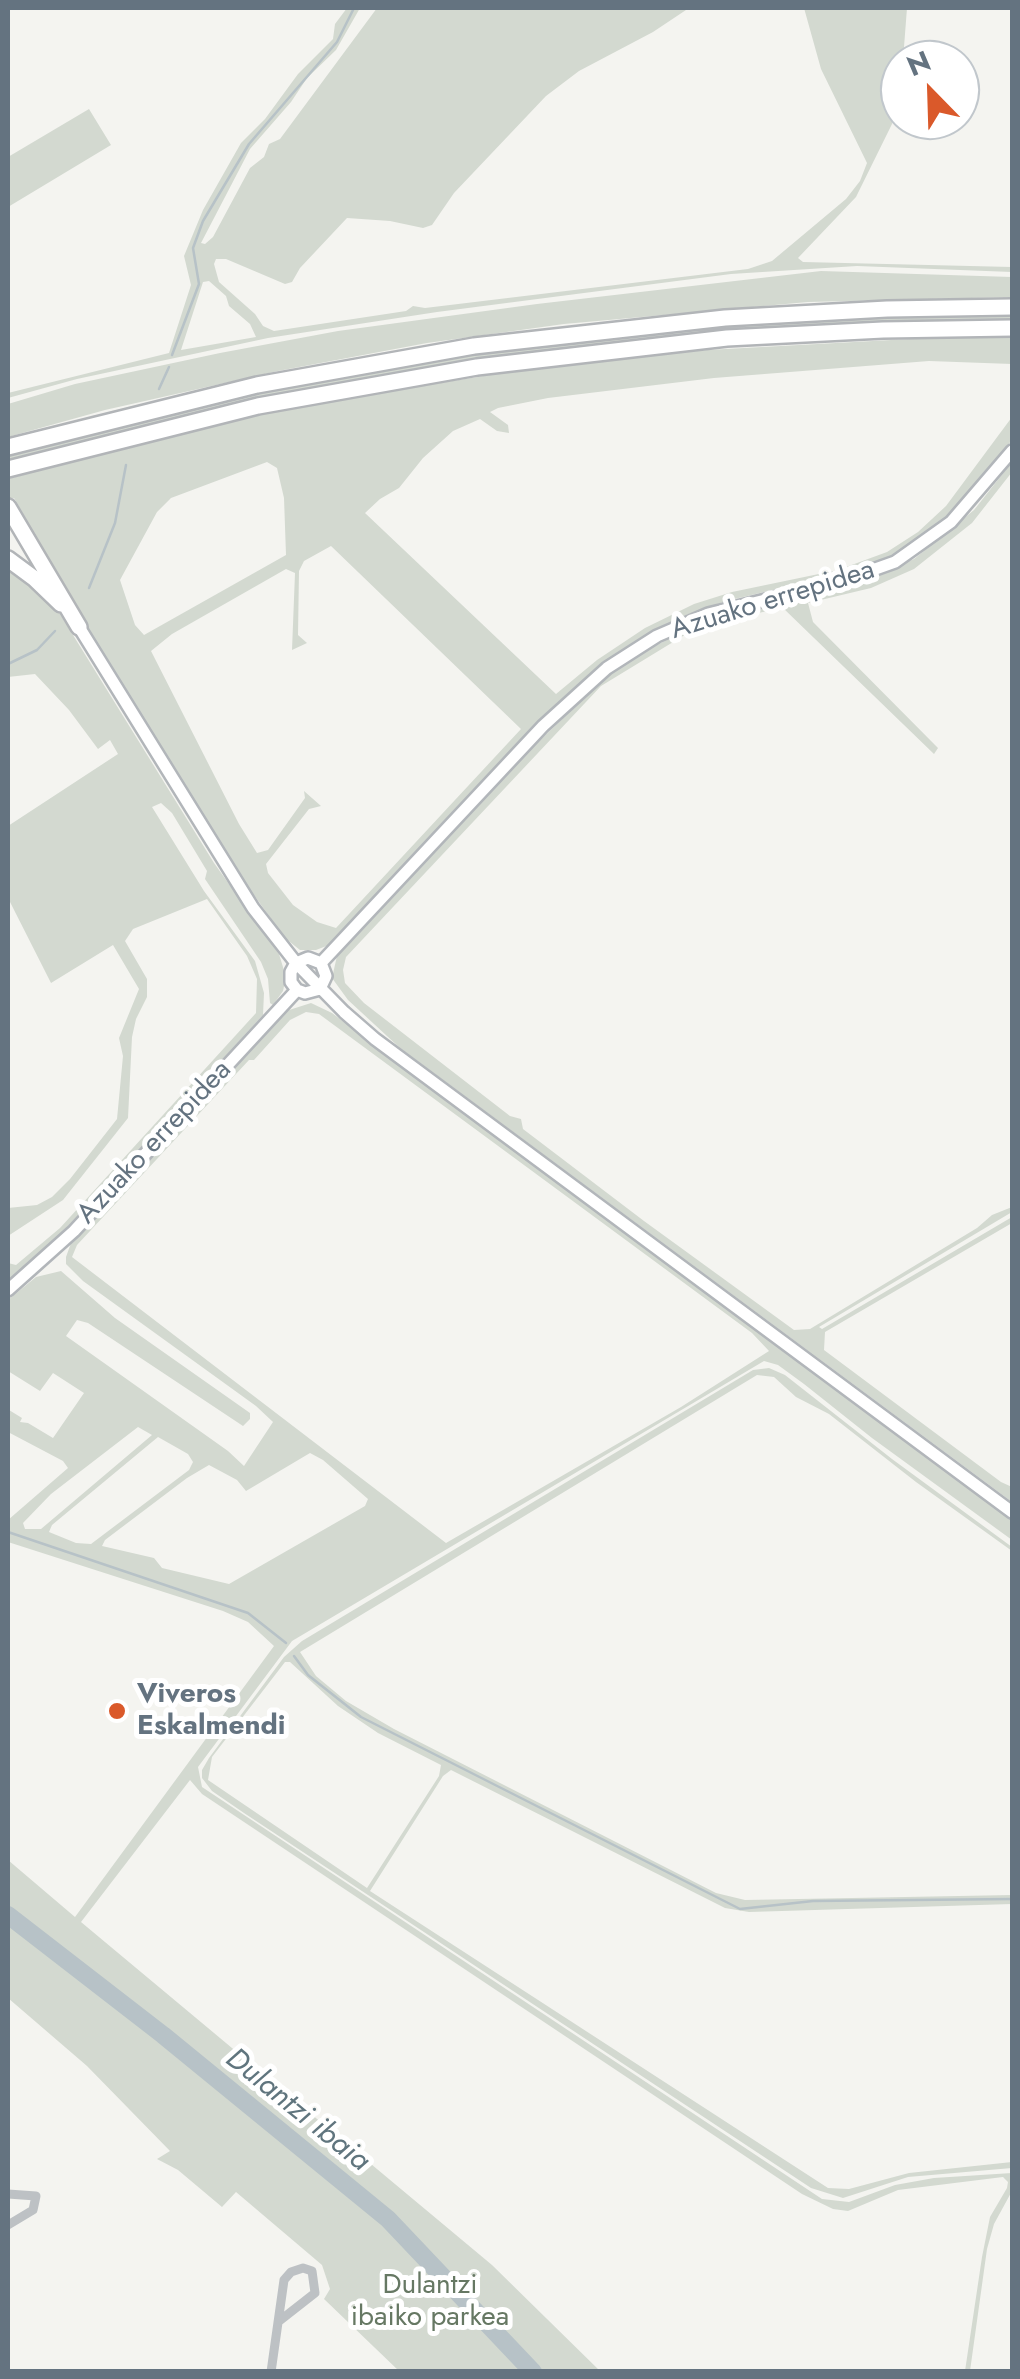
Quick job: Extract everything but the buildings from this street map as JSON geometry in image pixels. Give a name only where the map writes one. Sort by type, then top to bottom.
[{"type":"highway","points":[[8,448],[257,385],[494,343],[725,318],[1012,307]]},
{"type":"highway","points":[[8,469],[241,410],[477,366],[727,338],[1012,328]]},
{"type":"highway","points":[[8,507],[79,627]]},
{"type":"highway","points":[[8,560],[35,579],[79,627]]},
{"type":"main road","name":"Azuako errepidea","points":[[321,963],[543,726],[607,668],[657,636],[708,614],[840,582],[895,562],[951,522],[1012,451]]},
{"type":"main road","points":[[79,627],[224,865],[296,963],[320,989],[375,1039],[1012,1512]]},
{"type":"main road","points":[[308,958],[321,963],[326,976],[320,989],[313,993],[297,990],[291,982],[296,963],[308,958]]},
{"type":"main road","name":"Azuako errepidea","points":[[8,1290],[74,1231],[297,990]]},
{"type":"street","points":[[8,2194],[36,2196],[33,2210],[8,2225]]},
{"type":"street","points":[[272,2372],[278,2322],[284,2280],[291,2272],[303,2268],[312,2271],[315,2293],[278,2322]]},
{"type":"green space","points":[[347,8],[360,8],[336,50],[307,78],[250,149],[201,243],[213,237],[250,168],[264,157],[269,144],[280,139],[377,8],[689,8],[579,71],[546,96],[454,193],[432,225],[423,228],[347,218],[300,268],[292,282],[285,284],[226,259],[216,259],[219,282],[263,326],[274,331],[406,311],[413,306],[425,308],[748,269],[772,261],[846,199],[860,181],[867,163],[821,69],[804,8],[907,8],[905,40],[880,40],[880,140],[884,140],[856,197],[798,258],[803,262],[1012,267],[1012,272],[857,266],[731,274],[268,338],[8,398],[8,393],[169,353],[191,285],[184,256],[203,210],[241,143],[265,119],[298,74],[333,39],[335,24]],"holes":[[[209,281],[226,296],[229,306],[250,324],[256,337],[181,350],[203,282]]]},
{"type":"green space","points":[[89,109],[111,145],[8,207],[8,157]]},
{"type":"green space","points":[[821,271],[1012,277],[1012,297],[808,302],[564,324],[427,343],[278,371],[105,410],[8,437],[8,404],[75,384],[220,353],[338,331]]},
{"type":"green space","points":[[1012,313],[1012,322],[702,334],[490,358],[386,374],[162,421],[8,463],[8,455],[157,414],[424,360],[650,331]]},
{"type":"green space","points":[[928,338],[1012,338],[1012,364],[929,361],[714,378],[548,398],[498,408],[490,412],[508,425],[509,433],[497,431],[480,419],[453,431],[423,458],[399,488],[365,513],[556,694],[645,628],[694,604],[838,570],[887,552],[918,532],[946,506],[1012,417],[1012,440],[939,526],[883,561],[686,615],[603,662],[530,730],[346,929],[329,945],[300,950],[285,938],[238,873],[14,498],[8,500],[8,479],[205,426],[298,406],[545,366],[707,350]],"holes":[[[267,462],[277,468],[284,498],[286,555],[144,635],[135,625],[120,580],[157,512],[171,498]],[[331,546],[521,729],[336,928],[317,922],[293,905],[268,873],[266,864],[309,809],[321,806],[304,791],[305,798],[268,850],[257,853],[151,651],[172,634],[286,569],[295,573],[292,650],[307,643],[298,635],[299,571],[304,561]]]},
{"type":"green space","points":[[1012,462],[1012,472],[972,523],[914,569],[871,588],[808,603],[813,622],[938,748],[934,754],[783,608],[723,620],[683,636],[601,686],[346,957],[343,970],[345,983],[364,1003],[510,1116],[521,1119],[523,1129],[794,1330],[810,1329],[977,1228],[992,1215],[1012,1207],[1012,1212],[819,1327],[822,1329],[1012,1217],[1012,1223],[825,1332],[824,1350],[1012,1487],[1012,1502],[400,1048],[348,1000],[332,978],[337,956],[535,745],[605,678],[642,652],[705,622],[747,608],[852,584],[914,559],[974,510]]},
{"type":"green space","points":[[8,568],[60,614],[214,863],[279,954],[286,977],[283,991],[273,1005],[261,962],[205,879],[207,871],[172,813],[161,803],[152,807],[204,891],[255,961],[264,993],[263,1015],[75,1220],[8,1282],[8,1263],[16,1265],[60,1228],[256,1013],[257,979],[247,956],[207,899],[133,929],[125,941],[147,979],[147,997],[132,1037],[128,1118],[63,1200],[8,1236],[8,1208],[37,1205],[52,1197],[117,1119],[123,1056],[119,1038],[139,989],[113,945],[51,983],[8,898],[8,826],[118,754],[110,740],[98,749],[35,674],[8,677]]},
{"type":"green space","name":"Dulantzi ibaiko parkea","points":[[311,1003],[332,1013],[1012,1521],[1012,1540],[778,1365],[764,1361],[292,1641],[198,1767],[202,1787],[822,2199],[849,2202],[895,2185],[934,2178],[1012,2173],[1012,2191],[994,2224],[987,2249],[970,2371],[965,2371],[982,2257],[990,2217],[1007,2188],[1003,2177],[898,2190],[848,2211],[833,2209],[802,2194],[202,1794],[190,1780],[81,1922],[492,2265],[600,2371],[399,2371],[324,2299],[330,2289],[322,2265],[236,2192],[222,2207],[178,2170],[157,2159],[170,2151],[87,2066],[8,1998],[8,1860],[75,1917],[274,1646],[248,1622],[223,1611],[8,1542],[8,1520],[68,1468],[63,1461],[8,1432],[9,1410],[22,1418],[20,1422],[53,1438],[84,1393],[53,1373],[40,1391],[8,1371],[8,1300],[36,1277],[61,1271],[115,1318],[250,1413],[250,1419],[243,1426],[88,1323],[77,1320],[66,1336],[244,1466],[273,1422],[83,1281],[66,1264],[66,1257],[71,1243],[286,1011]],"holes":[[[306,1012],[319,1014],[752,1333],[769,1351],[681,1407],[446,1543],[72,1257],[77,1245],[290,1020]],[[138,1427],[152,1435],[41,1529],[25,1529],[23,1523],[51,1494]],[[158,1437],[188,1454],[193,1462],[189,1470],[91,1544],[76,1543],[49,1532],[52,1525]],[[310,1453],[368,1499],[365,1506],[229,1584],[162,1568],[154,1558],[102,1546],[209,1465],[237,1480],[246,1491]]]},
{"type":"green space","points":[[769,1368],[785,1375],[1012,1547],[1012,1551],[829,1414],[796,1397],[774,1377],[757,1375],[300,1652],[316,1676],[346,1701],[394,1729],[716,1893],[745,1900],[1012,1895],[1012,1904],[749,1912],[725,1908],[451,1770],[443,1776],[370,1891],[828,2188],[849,2189],[909,2173],[1012,2162],[1012,2168],[908,2177],[843,2198],[811,2188],[244,1813],[212,1791],[202,1778],[209,1758],[284,1657],[302,1641],[753,1370]],"holes":[[[285,1662],[290,1662],[338,1706],[378,1733],[441,1765],[439,1776],[367,1888],[208,1780],[212,1757]]]},
{"type":"waterway","points":[[172,355],[199,284],[193,248],[203,221],[249,144],[337,42],[354,8]]},
{"type":"waterway","points":[[159,389],[169,367]]},
{"type":"waterway","points":[[89,588],[115,523],[126,465]]},
{"type":"waterway","points":[[8,664],[37,650],[55,631]]},
{"type":"waterway","points":[[8,1532],[248,1613],[286,1643]]},
{"type":"waterway","points":[[294,1656],[308,1675],[361,1717],[740,1909],[813,1901],[1012,1899]]},
{"type":"waterway","name":"Dulantzi ibaia","points":[[8,1915],[163,2035],[388,2219],[533,2372]]},
{"type":"place","name":"Viveros Eskalmendi","points":[[117,1711]]}]
